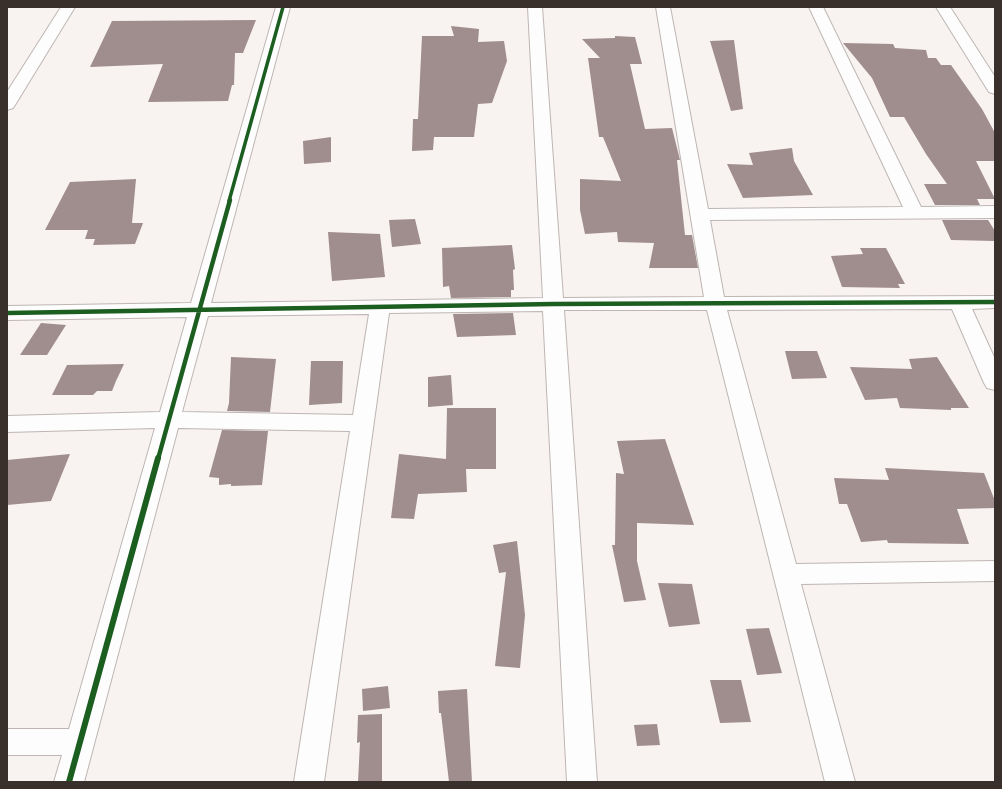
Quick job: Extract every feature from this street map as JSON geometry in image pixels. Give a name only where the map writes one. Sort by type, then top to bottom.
[{"type":"street","points":[[7,105],[68,7]]},
{"type":"street","points":[[69,782],[283,7]]},
{"type":"street","points":[[534,7],[554,304],[582,782]]},
{"type":"street","points":[[663,7],[715,303],[840,782]]},
{"type":"street","points":[[816,7],[915,213]]},
{"type":"street","points":[[943,7],[995,89]]},
{"type":"street","points":[[700,215],[995,212]]},
{"type":"street","points":[[959,302],[995,383]]},
{"type":"street","points":[[7,313],[554,304],[995,302]]},
{"type":"street","points":[[309,782],[380,307]]},
{"type":"street","points":[[7,424],[169,420],[363,423]]},
{"type":"street","points":[[786,574],[995,570]]},
{"type":"street","points":[[7,742],[80,742]]},
{"type":"building","points":[[256,20],[243,53],[235,53],[234,85],[232,85],[228,101],[148,102],[163,64],[90,67],[112,21]]},
{"type":"building","points":[[451,26],[479,29],[478,42],[504,41],[507,61],[492,103],[478,104],[474,137],[434,137],[433,150],[412,151],[413,119],[418,119],[422,36],[454,36]]},
{"type":"building","points":[[615,36],[635,37],[642,64],[630,64],[645,129],[672,128],[680,160],[677,160],[685,235],[692,235],[698,268],[649,268],[654,243],[618,242],[617,232],[585,234],[580,210],[580,179],[621,181],[603,137],[599,137],[588,58],[600,58],[582,39],[615,38]]},
{"type":"building","points":[[734,40],[743,109],[731,111],[710,41]]},
{"type":"building","points":[[843,43],[893,44],[895,48],[926,50],[928,58],[936,58],[941,65],[951,65],[982,109],[995,133],[995,161],[976,161],[995,199],[977,199],[980,205],[935,205],[924,184],[947,184],[926,154],[904,117],[890,117],[872,78]]},
{"type":"building","points":[[331,137],[331,162],[304,164],[303,141]]},
{"type":"building","points":[[792,148],[794,161],[813,195],[743,198],[727,164],[753,165],[749,153]]},
{"type":"building","points":[[136,179],[132,223],[143,223],[135,244],[93,245],[95,239],[85,239],[88,230],[45,230],[70,182]]},
{"type":"building","points":[[415,219],[421,244],[392,247],[389,220]]},
{"type":"building","points":[[942,220],[988,220],[995,231],[995,241],[951,240]]},
{"type":"building","points":[[328,232],[380,234],[385,277],[332,281]]},
{"type":"building","points":[[512,245],[515,269],[513,270],[514,290],[511,290],[511,297],[451,298],[449,286],[443,287],[442,248]]},
{"type":"building","points":[[860,248],[886,248],[905,284],[898,284],[900,288],[842,287],[831,256],[863,254]]},
{"type":"building","points":[[513,313],[516,335],[457,337],[453,314]]},
{"type":"building","points":[[41,323],[66,325],[47,355],[20,355]]},
{"type":"building","points":[[785,351],[817,351],[827,378],[792,379]]},
{"type":"building","points":[[231,357],[276,359],[270,412],[227,411],[229,403]]},
{"type":"building","points":[[937,357],[969,408],[951,408],[951,410],[900,408],[897,398],[865,400],[850,367],[912,369],[909,359]]},
{"type":"building","points":[[311,361],[343,361],[342,403],[309,405]]},
{"type":"building","points":[[124,364],[112,391],[97,391],[93,395],[52,395],[67,365]]},
{"type":"building","points":[[451,375],[453,405],[428,407],[428,377]]},
{"type":"building","points":[[447,408],[496,408],[496,469],[466,469],[467,492],[418,494],[414,519],[391,518],[399,454],[446,459]]},
{"type":"building","points":[[222,430],[268,431],[262,485],[219,485],[219,478],[209,477]]},
{"type":"building","points":[[665,439],[694,525],[637,523],[637,561],[646,600],[624,602],[612,545],[615,545],[616,473],[624,474],[617,441]]},
{"type":"building","points":[[70,454],[51,501],[7,505],[7,460]]},
{"type":"building","points":[[885,468],[984,473],[995,501],[995,508],[957,509],[969,544],[888,543],[887,540],[861,542],[847,504],[839,504],[834,478],[889,480]]},
{"type":"building","points":[[517,541],[525,615],[520,668],[495,666],[506,572],[499,573],[493,545]]},
{"type":"building","points":[[658,583],[692,584],[700,624],[669,627]]},
{"type":"building","points":[[769,628],[782,673],[757,675],[746,629]]},
{"type":"building","points":[[710,680],[741,680],[751,722],[720,723]]},
{"type":"building","points":[[388,686],[390,708],[363,711],[362,689]]},
{"type":"building","points":[[467,689],[472,782],[449,782],[441,713],[439,713],[438,691]]},
{"type":"building","points":[[382,714],[382,782],[358,782],[360,742],[357,743],[358,715]]},
{"type":"building","points":[[657,724],[660,745],[637,746],[634,725]]},
{"type":"cycle path","points":[[69,782],[283,7]]},
{"type":"cycle path","points":[[7,313],[554,304],[995,302]]}]
